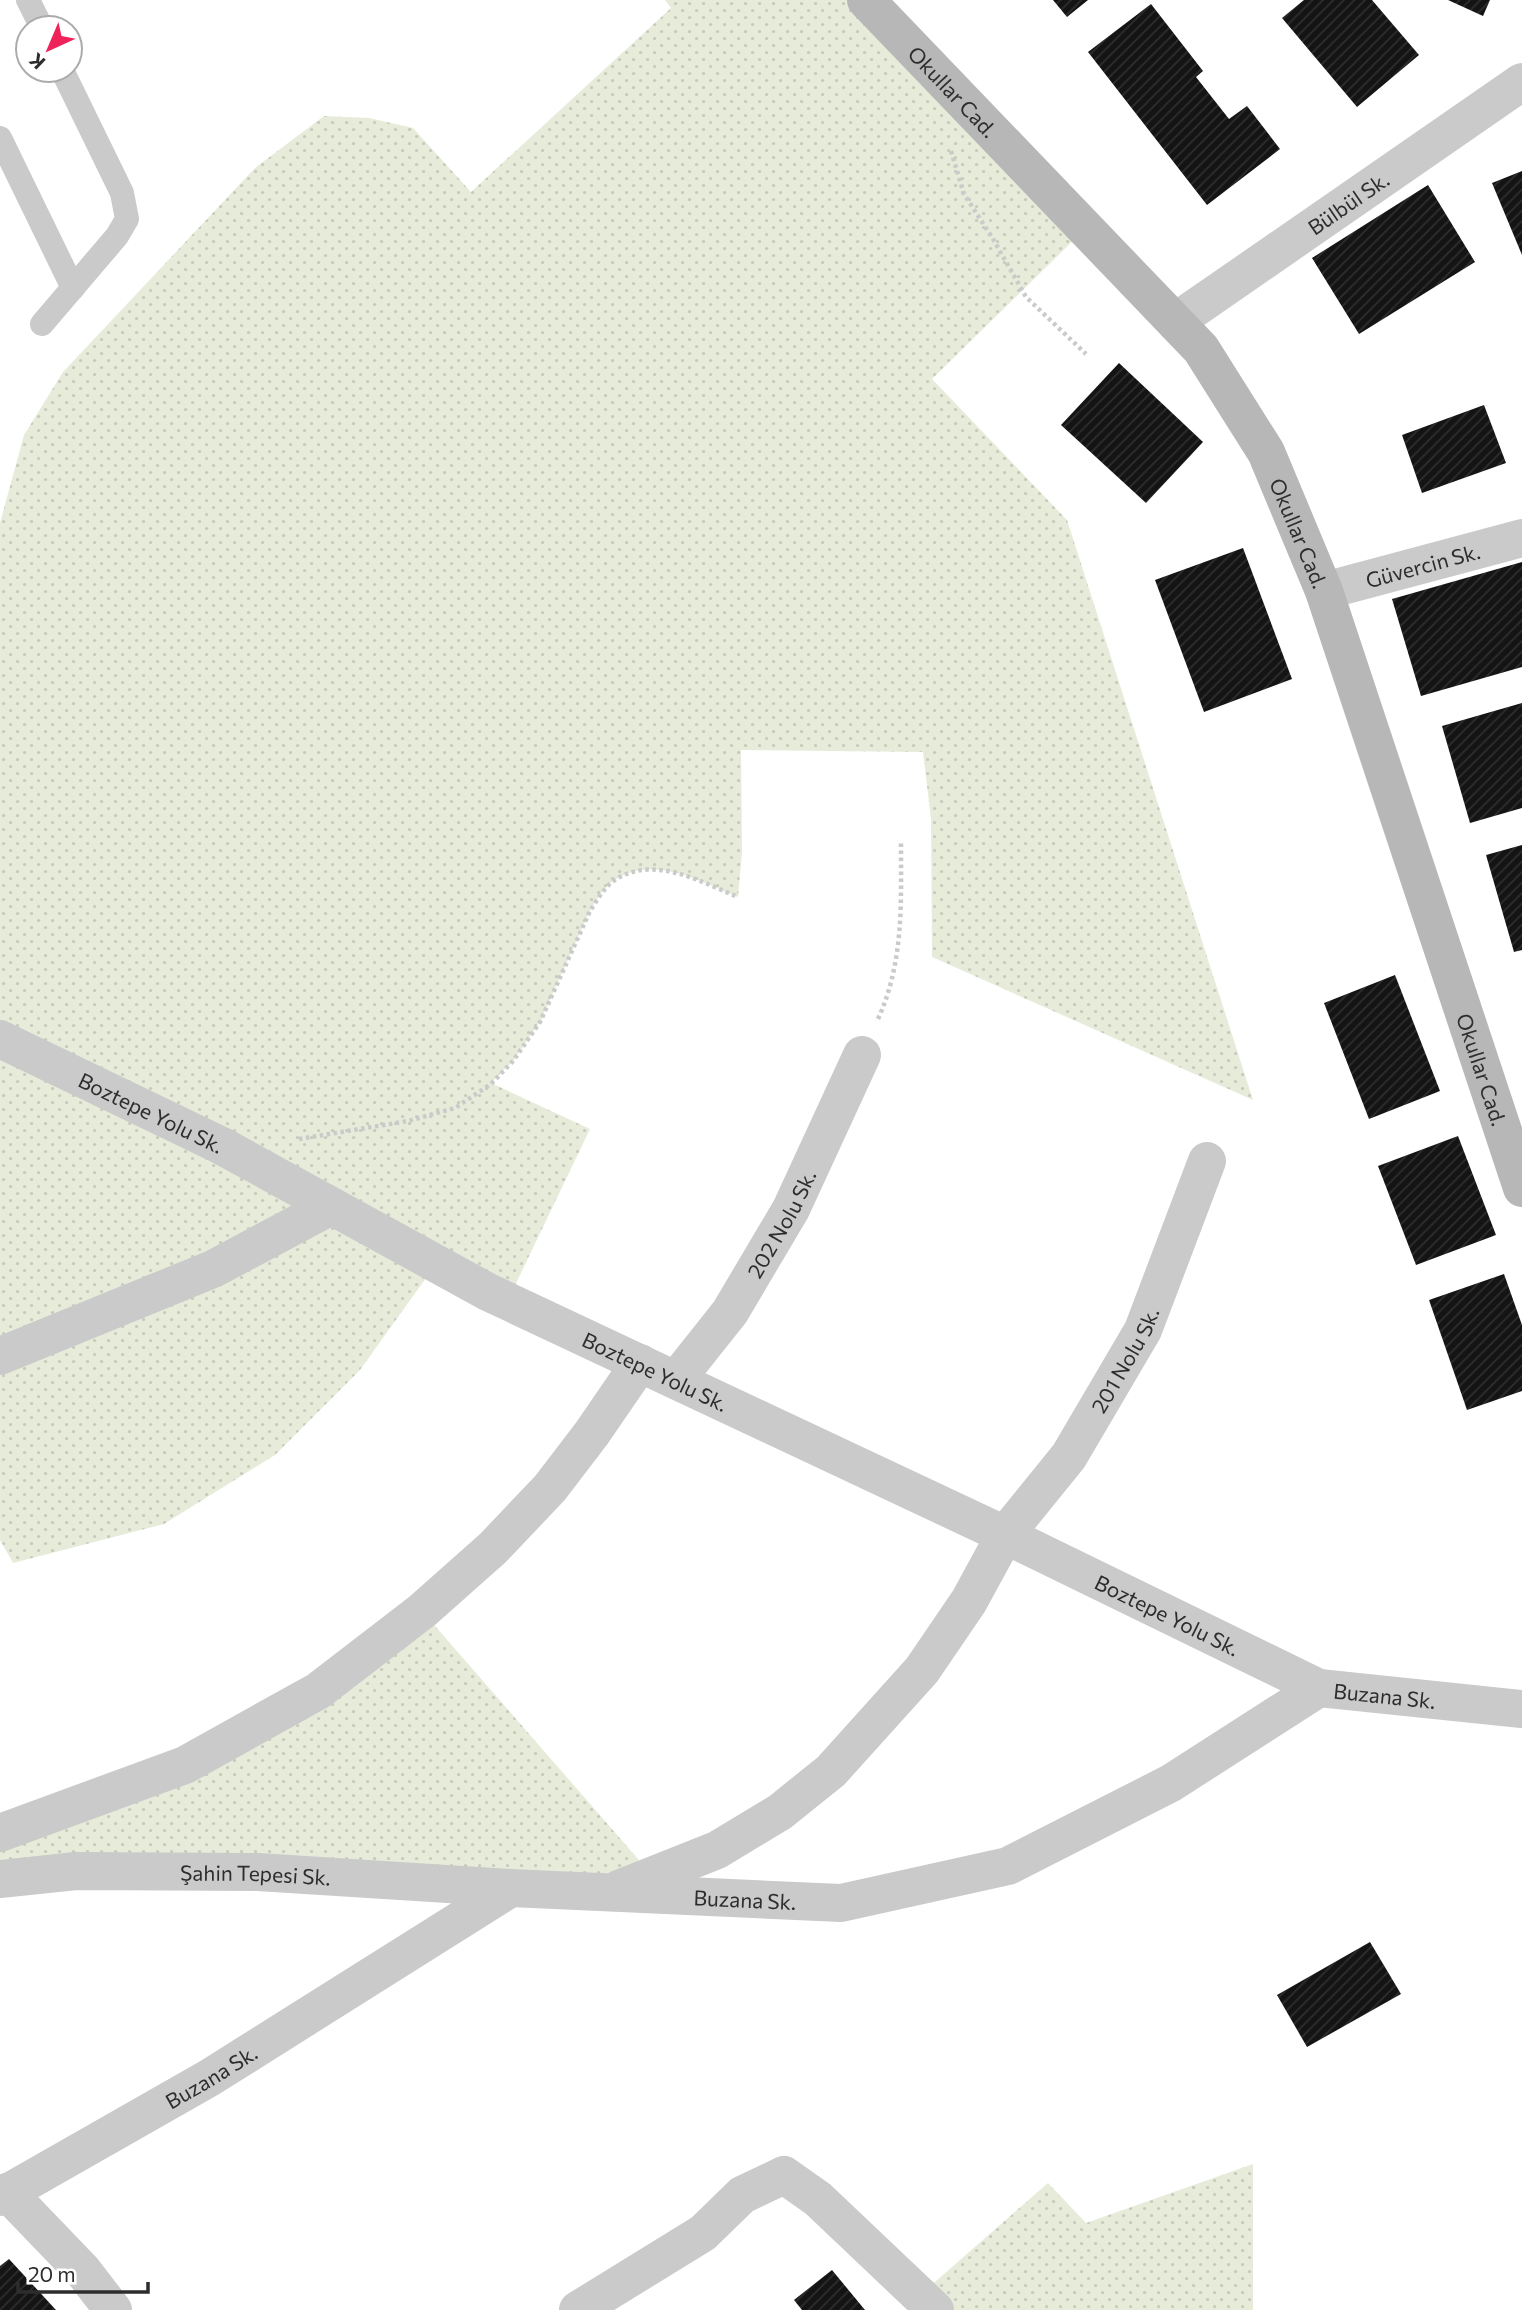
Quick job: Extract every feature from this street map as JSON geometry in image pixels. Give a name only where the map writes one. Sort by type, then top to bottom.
[{"type":"main road","name":"Okullar Cad.","points":[[866,0],[1201,349],[1266,452],[1324,591],[1520,1178]]},
{"type":"street","name":"Bülbül Sk.","points":[[1175,322],[1522,82]]},
{"type":"street","name":"Güvercin Sk.","points":[[1324,591],[1522,538]]},
{"type":"street","name":"Boztepe Yolu Sk.","points":[[0,1039],[222,1146],[488,1292],[1005,1535],[1319,1688]]},
{"type":"street","name":"202 Nolu Sk.","points":[[676,1380],[730,1312],[791,1209],[862,1055]]},
{"type":"street","name":"201 Nolu Sk.","points":[[609,1893],[716,1850],[780,1812],[831,1771],[922,1670],[968,1601],[1005,1535],[1069,1456],[1143,1330],[1207,1161]]},
{"type":"street","points":[[0,1356],[214,1269],[331,1206]]},
{"type":"street","points":[[0,1833],[185,1765],[318,1690],[422,1611],[493,1548],[550,1488],[640,1363]]},
{"type":"street","name":"Buzana Sk.","points":[[4,2195],[209,2078],[511,1888],[841,1903],[1008,1866],[1171,1783],[1319,1688],[1522,1709]]},
{"type":"street","name":"Şahin Tepesi Sk.","points":[[0,1879],[76,1871],[258,1872],[511,1888]]},
{"type":"street","points":[[578,2310],[703,2233],[742,2195],[784,2175],[818,2199],[935,2310]]},
{"type":"street","points":[[4,2195],[83,2271],[113,2310]]},
{"type":"lane","points":[[42,324],[117,236],[127,219],[122,193],[69,84]]},
{"type":"lane","points":[[0,138],[72,288]]},
{"type":"path","points":[[950,148],[964,194],[1026,297],[1086,354]]},
{"type":"path","points":[[862,1055],[891,992],[901,910],[901,842]]},
{"type":"path","points":[[290,1140],[317,1138],[408,1121],[455,1108],[491,1084],[513,1061],[540,1022],[590,911],[616,878],[635,872],[668,870],[738,897]]},
{"type":"green space","points":[[665,0],[866,0],[1085,229],[932,379],[1067,520],[1253,1100],[932,957],[931,819],[923,752],[741,750],[742,852],[738,897],[663,870],[633,872],[609,884],[590,911],[540,1022],[513,1061],[491,1083],[590,1129],[508,1300],[436,1264],[360,1370],[275,1455],[164,1524],[13,1563],[0,1540],[0,523],[24,435],[63,372],[255,168],[324,116],[369,118],[413,128],[471,192],[671,8]]},
{"type":"green space","points":[[422,1611],[652,1875],[0,1879],[0,1833],[185,1765]]},
{"type":"green space","points":[[1253,2164],[1253,2310],[935,2310],[920,2295],[1048,2183],[1086,2223]]},
{"type":"building","points":[[1053,0],[1088,0],[1067,17]]},
{"type":"building","points":[[1304,0],[1372,0],[1419,55],[1357,107],[1282,18]]},
{"type":"building","points":[[1448,0],[1490,0],[1483,16]]},
{"type":"building","points":[[1151,4],[1203,71],[1196,77],[1229,119],[1247,106],[1280,149],[1207,205],[1088,52]]},
{"type":"building","points":[[1522,171],[1522,255],[1492,183]]},
{"type":"building","points":[[1428,185],[1475,262],[1359,334],[1312,258]]},
{"type":"building","points":[[1119,363],[1203,442],[1146,503],[1061,425]]},
{"type":"building","points":[[1484,405],[1506,463],[1422,493],[1402,435]]},
{"type":"building","points":[[1243,548],[1292,679],[1204,712],[1155,580]]},
{"type":"building","points":[[1522,562],[1522,667],[1421,696],[1392,599]]},
{"type":"building","points":[[1522,703],[1522,808],[1470,823],[1442,726]]},
{"type":"building","points":[[1522,845],[1522,950],[1514,952],[1486,855]]},
{"type":"building","points":[[1395,975],[1440,1091],[1369,1119],[1324,1003]]},
{"type":"building","points":[[1458,1136],[1496,1235],[1416,1265],[1378,1166]]},
{"type":"building","points":[[1504,1274],[1522,1325],[1522,1391],[1467,1410],[1429,1300]]},
{"type":"building","points":[[1370,1942],[1401,1994],[1307,2047],[1277,1995]]},
{"type":"building","points":[[9,2259],[56,2310],[0,2310],[0,2266]]},
{"type":"building","points":[[832,2270],[865,2310],[802,2310],[794,2300]]}]
